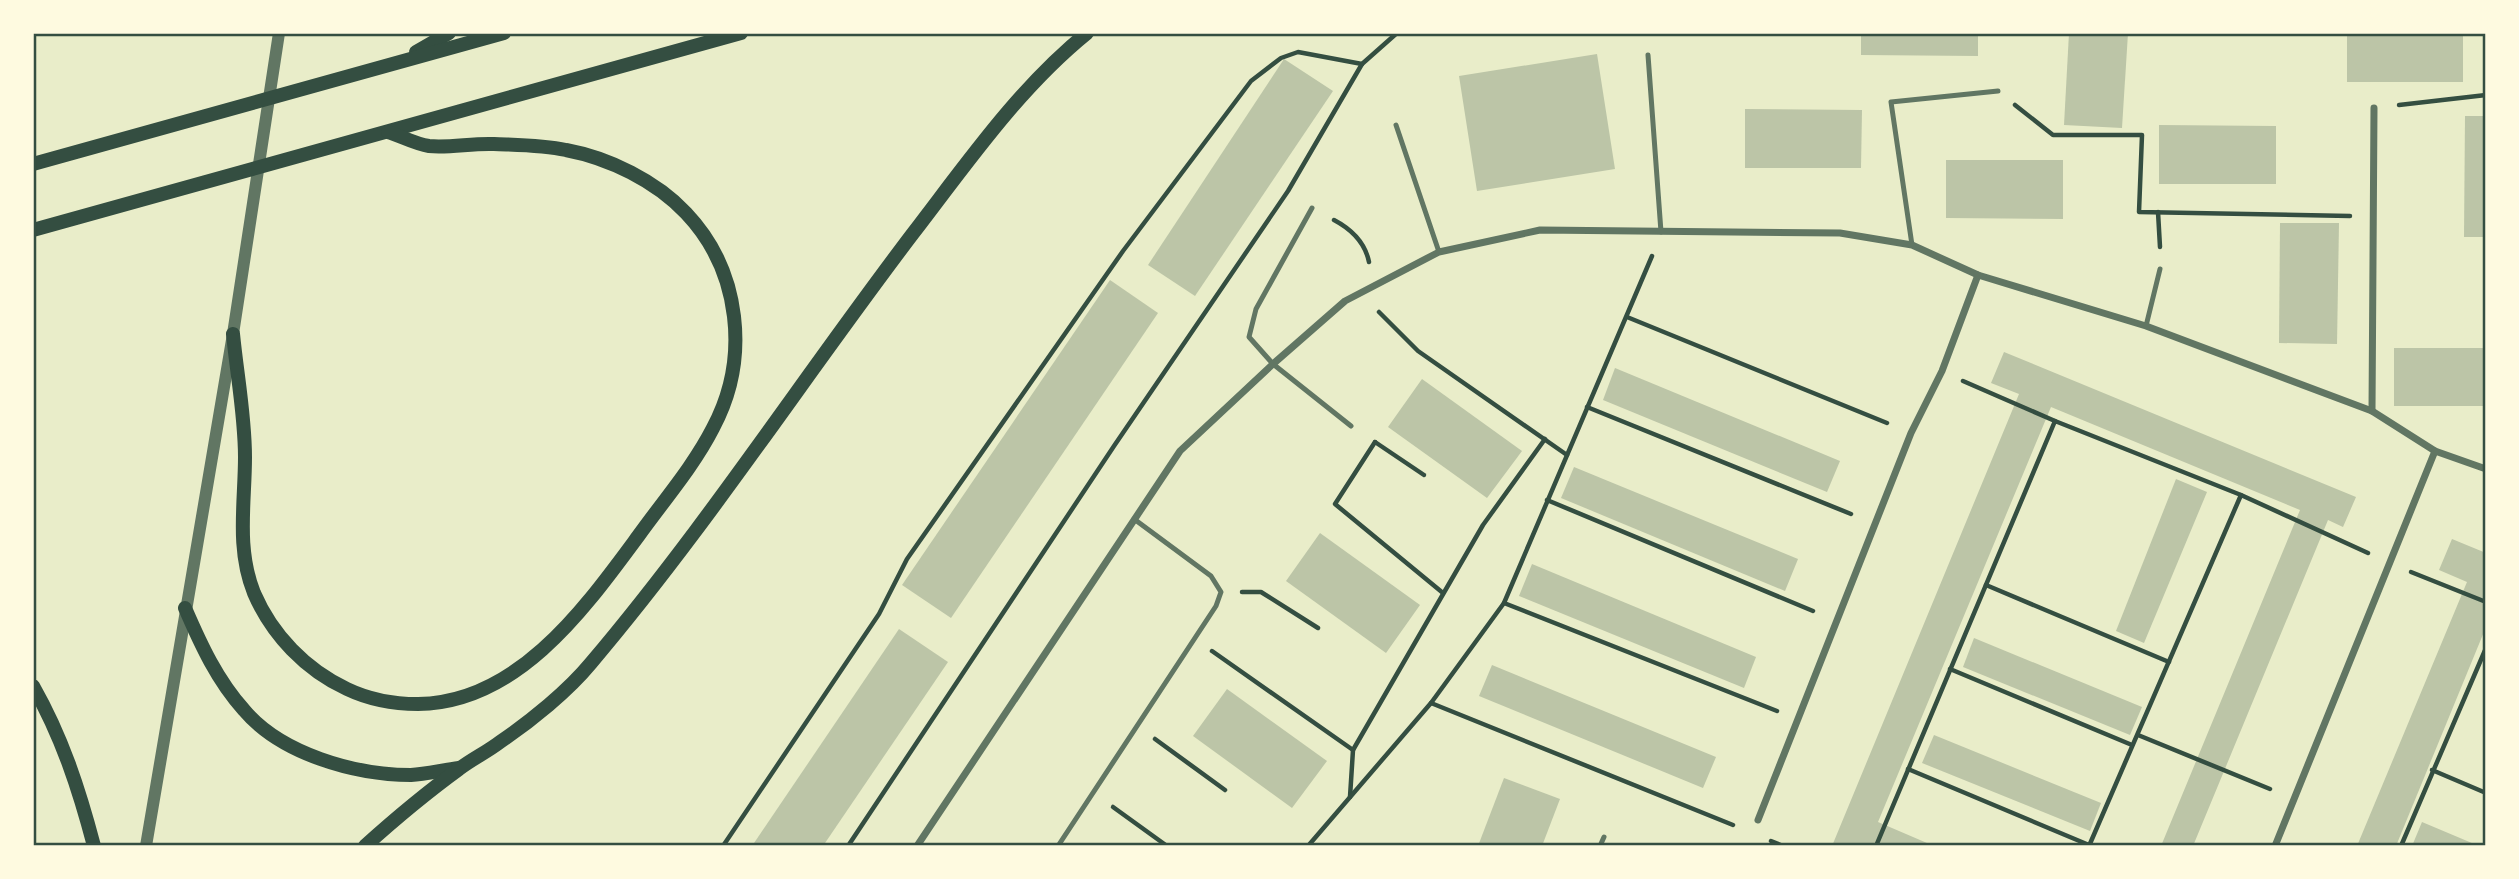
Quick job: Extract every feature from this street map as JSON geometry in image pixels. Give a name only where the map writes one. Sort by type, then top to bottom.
[{"type":"main road","points":[[397,63],[449,33]]},
{"type":"main road","points":[[33,164],[504,33]]},
{"type":"main road","points":[[33,230],[741,33]]},
{"type":"main road","points":[[365,846],[398,816],[460,768],[512,733],[589,666],[674,561],[881,275],[980,146],[1027,90],[1087,33]]},
{"type":"main road","points":[[233,334],[245,454],[242,534],[246,570],[256,596],[274,627],[296,655],[326,679],[360,695],[397,704],[437,704],[478,694],[514,672],[556,636],[596,593],[696,459],[715,425],[729,385],[736,346],[734,309],[726,276],[708,242],[687,214],[664,193],[611,164],[567,150],[489,144],[426,146],[388,132]]},
{"type":"main road","points":[[185,608],[201,647],[220,679],[245,712],[273,735],[302,751],[337,765],[411,775],[460,768]]},
{"type":"main road","points":[[33,686],[62,743],[94,846]]},
{"type":"street","points":[[146,846],[233,334],[278,33]]},
{"type":"street","points":[[2372,411],[2374,108]]},
{"type":"street","points":[[917,846],[1180,451],[1345,301],[1439,252],[1540,230],[1840,233],[1912,245],[1978,275],[2146,326],[2372,411],[2435,451],[2486,469]]},
{"type":"street","points":[[1758,820],[1911,433],[1942,371],[1978,275]]},
{"type":"street","points":[[2274,846],[2435,451]]},
{"type":"lane","points":[[1648,55],[1661,232]]},
{"type":"lane","points":[[1912,245],[1891,102],[1998,91]]},
{"type":"lane","points":[[1396,125],[1439,252]]},
{"type":"lane","points":[[1312,208],[1256,309],[1249,337],[1273,364],[1351,426]]},
{"type":"lane","points":[[2146,326],[2160,269]]},
{"type":"lane","points":[[1058,846],[1216,606],[1221,592],[1211,576],[1134,519]]},
{"type":"lane","points":[[1601,846],[1604,837]]},
{"type":"path","points":[[848,846],[1114,446],[1288,191],[1362,64],[1397,33]]},
{"type":"path","points":[[723,846],[879,614],[907,559],[1123,251],[1251,80],[1281,58],[1298,52],[1362,64]]},
{"type":"path","points":[[1998,91],[2053,135],[2142,135],[2139,212],[2374,216]]},
{"type":"path","points":[[2374,108],[2486,95]]},
{"type":"path","points":[[1288,191],[1352,230],[1367,254],[1378,312],[1418,351],[1567,455]]},
{"type":"path","points":[[2158,212],[2160,269]]},
{"type":"path","points":[[1308,846],[1431,703],[1504,603],[1661,232]]},
{"type":"path","points":[[1627,317],[1911,433]]},
{"type":"path","points":[[1942,371],[2055,421],[2241,495],[2390,563],[2486,602]]},
{"type":"path","points":[[1587,407],[1875,524]]},
{"type":"path","points":[[1876,846],[2055,421]]},
{"type":"path","points":[[1351,426],[1424,475]]},
{"type":"path","points":[[1350,797],[1353,751],[1483,525],[1545,439]]},
{"type":"path","points":[[1375,442],[1335,504],[1443,593]]},
{"type":"path","points":[[1908,769],[2089,846],[2241,495]]},
{"type":"path","points":[[1547,500],[1837,620]]},
{"type":"path","points":[[1986,585],[2169,662]]},
{"type":"path","points":[[1221,592],[1261,592],[1318,628]]},
{"type":"path","points":[[1504,603],[1797,719]]},
{"type":"path","points":[[1194,639],[1353,751]]},
{"type":"path","points":[[2401,846],[2486,648]]},
{"type":"path","points":[[1950,669],[2132,746]]},
{"type":"path","points":[[1431,703],[1740,828]]},
{"type":"path","points":[[1137,725],[1225,790]]},
{"type":"path","points":[[2138,735],[2294,799]]},
{"type":"path","points":[[2432,770],[2486,793]]},
{"type":"path","points":[[1093,792],[1167,846]]},
{"type":"path","points":[[1762,837],[1783,846]]},
{"type":"building","points":[[1861,33],[1978,33],[1978,56],[1861,55]]},
{"type":"building","points":[[2069,33],[2128,33],[2122,128],[2064,125]]},
{"type":"building","points":[[2347,33],[2463,33],[2463,82],[2347,82]]},
{"type":"building","points":[[1597,54],[1615,169],[1477,191],[1459,76]]},
{"type":"building","points":[[1284,59],[1333,91],[1195,296],[1148,265]]},
{"type":"building","points":[[1745,109],[1862,110],[1861,168],[1745,168]]},
{"type":"building","points":[[2465,116],[2486,116],[2486,237],[2464,237]]},
{"type":"building","points":[[2159,125],[2276,126],[2276,184],[2159,184]]},
{"type":"building","points":[[1946,160],[2063,160],[2063,219],[1946,218]]},
{"type":"building","points":[[2280,223],[2339,223],[2337,344],[2279,343]]},
{"type":"building","points":[[1110,280],[1158,313],[951,618],[902,585]]},
{"type":"building","points":[[2394,348],[2486,348],[2486,406],[2394,406]]},
{"type":"building","points":[[2004,352],[2356,497],[2343,527],[2328,520],[2193,846],[2161,846],[2300,510],[2051,407],[1878,822],[1934,846],[1832,846],[2019,394],[1991,383]]},
{"type":"building","points":[[1615,368],[1840,461],[1827,492],[1603,400]]},
{"type":"building","points":[[1422,379],[1522,451],[1487,498],[1388,427]]},
{"type":"building","points":[[1574,467],[1798,559],[1785,591],[1561,498]]},
{"type":"building","points":[[2176,479],[2207,492],[2144,643],[2116,631]]},
{"type":"building","points":[[1320,533],[1420,605],[1386,653],[1286,581]]},
{"type":"building","points":[[2452,539],[2486,553],[2486,627],[2396,846],[2357,846],[2467,582],[2439,570]]},
{"type":"building","points":[[1532,564],[1756,657],[1744,688],[1519,596]]},
{"type":"building","points":[[899,629],[948,662],[823,846],[752,846]]},
{"type":"building","points":[[1974,638],[2142,707],[2130,735],[1963,667]]},
{"type":"building","points":[[1492,665],[1716,757],[1703,788],[1479,696]]},
{"type":"building","points":[[1227,689],[1327,761],[1292,808],[1193,736]]},
{"type":"building","points":[[1934,735],[2101,803],[2090,831],[1922,763]]},
{"type":"building","points":[[1504,778],[1560,799],[1542,846],[1478,846]]},
{"type":"building","points":[[2422,822],[2479,846],[2412,846]]}]
